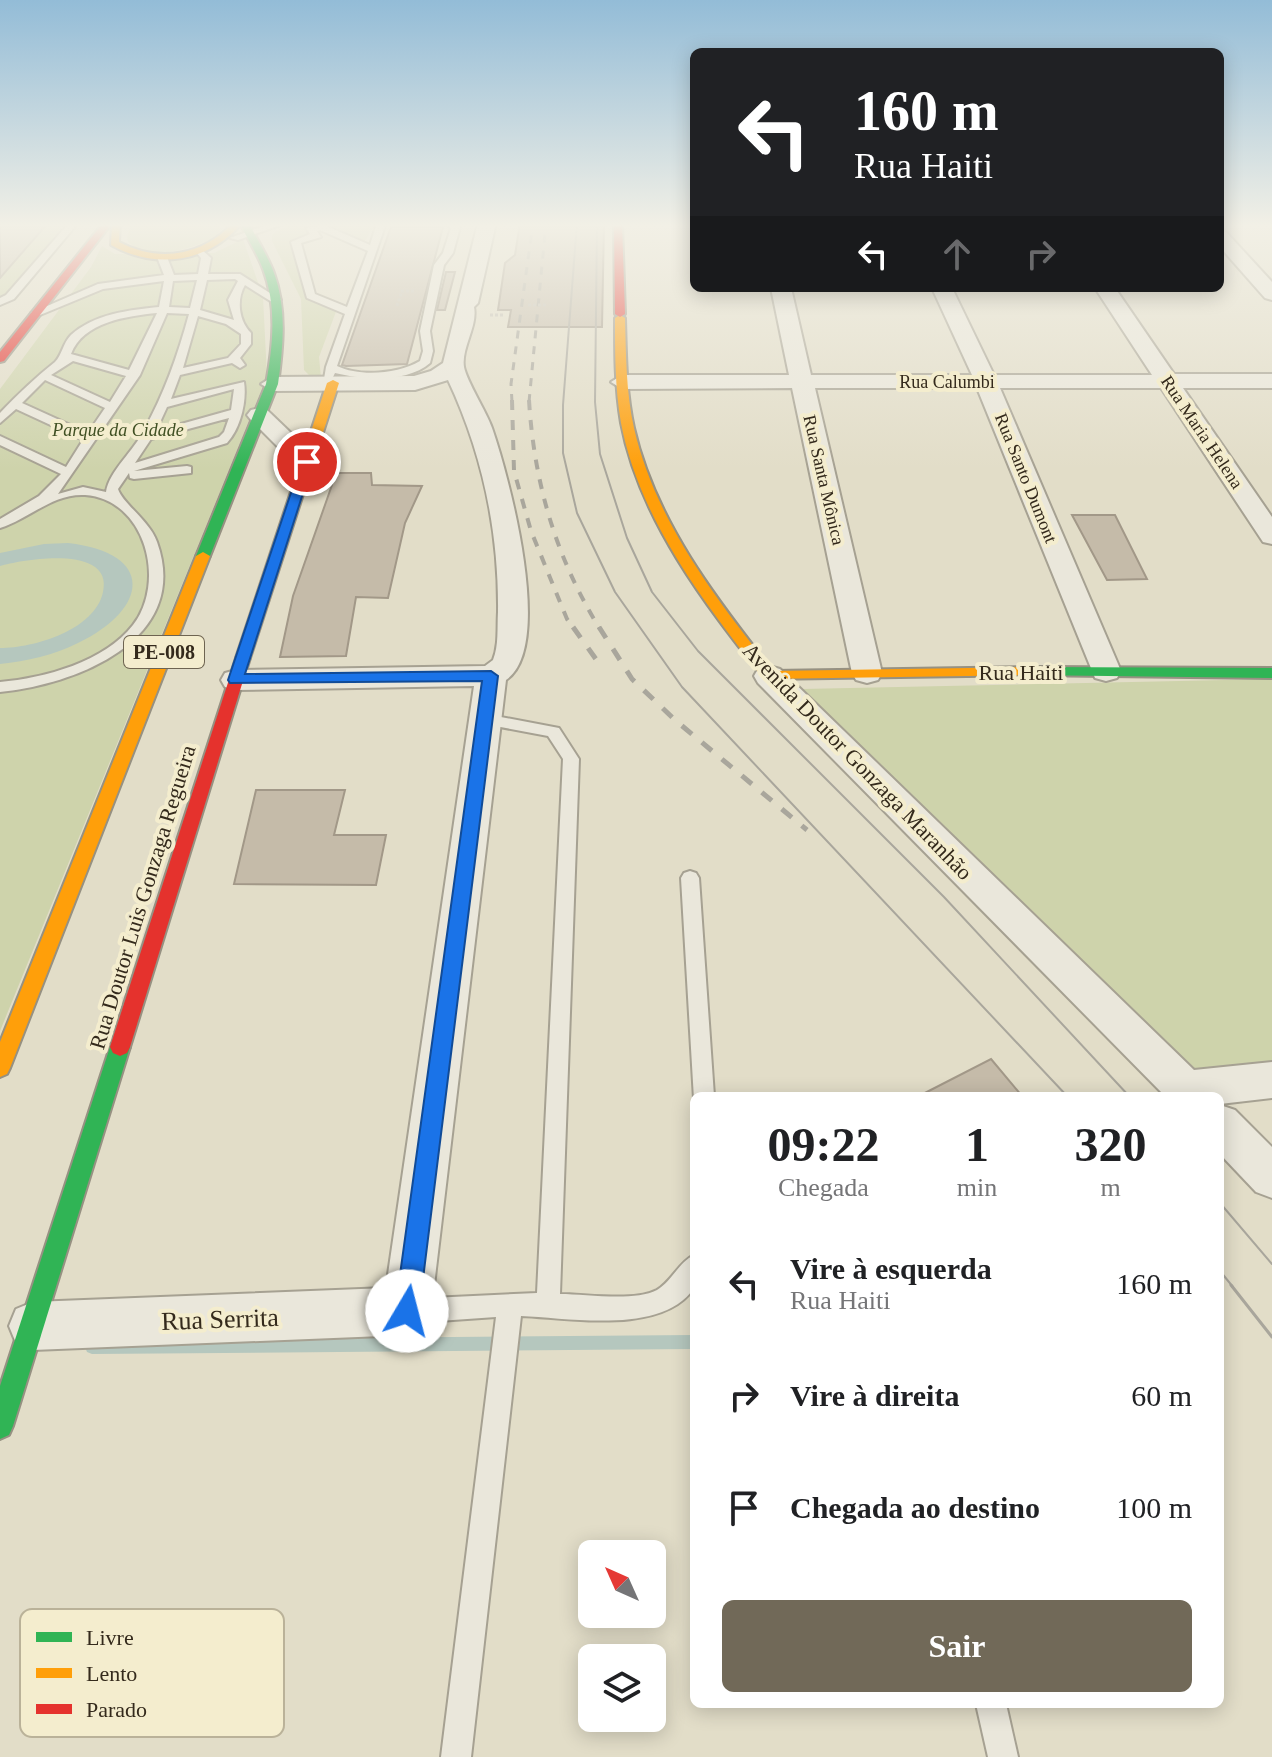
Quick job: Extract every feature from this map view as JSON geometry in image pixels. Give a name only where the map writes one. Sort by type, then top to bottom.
[{"type":"main road","points":[[0,359],[43,305]]},
{"type":"main road","name":"PE-008","points":[[0,1068],[247,414],[272,384],[281,330],[277,305]]},
{"type":"main road","name":"Avenida Doutor Gonzaga Maranhão","points":[[620,305],[622,382],[628,429],[643,475],[678,546],[723,620],[769,676]]},
{"type":"main road","points":[[0,351],[16,337]]},
{"type":"main road","name":"Rua Doutor Luis Gonzaga Regueira","points":[[0,1426],[307,462],[330,378]]},
{"type":"main road","name":"Rua Haiti","points":[[769,676],[1106,671],[1272,673]]},
{"type":"street","points":[[236,680],[491,676],[502,669],[511,652],[513,613],[509,545],[473,409],[453,366],[467,305]]},
{"type":"street","name":"Rua Santa Mônica","points":[[785,305],[867,673]]},
{"type":"street","name":"Rua Santo Dumont","points":[[950,305],[986,382],[1106,671]]},
{"type":"street","name":"Rua Maria Helena","points":[[1116,305],[1272,536]]},
{"type":"street","points":[[272,384],[330,378],[415,383],[439,376],[453,366]]},
{"type":"street","name":"Rua Calumbi","points":[[622,382],[1272,381]]},
{"type":"street","points":[[247,414],[307,462]]},
{"type":"street","points":[[407,1311],[491,676]]},
{"type":"street","name":"Avenida Doutor Gonzaga Maranhão","points":[[769,676],[1188,1092]]},
{"type":"street","points":[[1195,1092],[1272,1080]]},
{"type":"street","points":[[1224,1128],[1272,1177]]},
{"type":"street","name":"Rua Serrita","points":[[33,1326],[407,1311]]},
{"type":"lane","points":[[36,314],[54,305]]},
{"type":"lane","points":[[63,361],[74,339],[115,312],[113,305]]},
{"type":"lane","points":[[40,502],[68,472],[134,375],[146,355],[163,305]]},
{"type":"lane","points":[[114,498],[112,489],[147,437],[163,405],[176,373],[195,305]]},
{"type":"lane","points":[[231,305],[248,341],[232,360]]},
{"type":"lane","points":[[333,305],[350,312]]},
{"type":"lane","points":[[330,378],[352,305]]},
{"type":"lane","points":[[330,378],[347,374],[401,373],[419,368],[425,363],[428,351],[425,331],[431,305]]},
{"type":"lane","points":[[93,327],[118,318],[162,310],[194,309],[225,318],[241,329]]},
{"type":"lane","points":[[0,420],[63,361],[78,356],[134,375]]},
{"type":"lane","points":[[176,373],[232,360],[240,363],[240,384],[247,414]]},
{"type":"lane","points":[[45,376],[112,407]]},
{"type":"lane","points":[[163,405],[240,384]]},
{"type":"lane","points":[[15,404],[90,439]]},
{"type":"lane","points":[[147,437],[247,414]]},
{"type":"lane","points":[[121,474],[223,440],[247,414]]},
{"type":"lane","points":[[0,440],[68,472]]},
{"type":"lane","points":[[121,474],[187,470]]},
{"type":"lane","points":[[0,524],[40,502],[83,491],[114,498],[139,520],[153,547],[156,573],[153,595],[138,628],[113,649],[60,675],[0,687]]},
{"type":"lane","points":[[485,719],[553,732],[571,759],[548,1305]]},
{"type":"lane","points":[[690,878],[703,1092]]},
{"type":"lane","points":[[407,1311],[510,1312],[548,1305],[637,1308],[661,1301],[682,1285],[690,1273]]},
{"type":"lane","points":[[456,1757],[510,1312]]},
{"type":"lane","points":[[992,1708],[1003,1757]]},
{"type":"path","points":[[528,305],[547,305]]},
{"type":"green space","name":"Parque da Cidade","points":[[63,305],[263,305],[267,376],[0,1031],[0,389]]},
{"type":"green space","points":[[301,305],[327,305],[337,309],[319,357],[321,378],[304,370]]},
{"type":"green space","points":[[1272,679],[1272,1072],[1198,1080],[802,689]]},
{"type":"shaded area","points":[[68,543],[97,549],[117,558],[129,570],[133,584],[129,599],[119,614],[102,629],[78,643],[40,657],[0,664],[0,648],[29,645],[61,634],[88,617],[98,605],[103,592],[103,577],[95,567],[81,561],[46,558],[0,566],[0,553],[44,544]]},
{"type":"building","points":[[363,305],[423,305],[407,364],[342,365]]},
{"type":"building","points":[[438,305],[446,305],[445,310],[437,310]]},
{"type":"building","points":[[499,305],[602,305],[602,327],[508,327],[511,310],[498,310]]},
{"type":"building","points":[[330,473],[371,473],[372,485],[422,486],[405,523],[388,598],[356,597],[346,656],[280,657],[293,596],[332,485]]},
{"type":"building","points":[[1072,515],[1115,515],[1147,579],[1107,580]]},
{"type":"building","points":[[256,790],[345,790],[334,835],[386,835],[376,885],[234,884]]},
{"type":"building","points":[[991,1059],[1019,1092],[927,1092]]},
{"type":"waterway","points":[[92,1347],[690,1342]]},
{"type":"tram line","points":[[571,305],[563,405],[563,453],[577,513],[615,592],[682,687],[1063,1092]]},
{"type":"tram line","points":[[596,305],[595,402],[600,454],[627,538],[652,592],[698,651],[944,897],[1125,1092]]},
{"type":"tram line","points":[[1224,1208],[1272,1264]]},
{"type":"tram line","points":[[1224,1276],[1233,1287]]},
{"type":"tram line","points":[[1231,1285],[1272,1337]]},
{"type":"railway","points":[[512,402],[511,384],[522,305]]},
{"type":"railway","points":[[529,401],[538,305]]},
{"type":"railway","points":[[512,400],[514,471],[531,531],[574,629]]},
{"type":"railway","points":[[529,401],[536,461],[550,519],[571,575],[600,629]]},
{"type":"railway","points":[[573,627],[603,669]]},
{"type":"railway","points":[[599,627],[632,679],[675,720],[807,830]]},
{"type":"traffic: fast","points":[[203,556],[272,384],[278,328],[276,305]]},
{"type":"traffic: fast","points":[[1031,672],[1272,673]]},
{"type":"traffic: fast","points":[[0,1426],[120,1047]]},
{"type":"traffic: slow","points":[[620,318],[625,410],[641,471],[688,564],[769,676],[1031,672]]},
{"type":"traffic: slow","points":[[243,658],[333,383]]},
{"type":"traffic: slow","points":[[0,1068],[203,556]]},
{"type":"traffic: jam","points":[[0,359],[43,305]]},
{"type":"traffic: jam","points":[[620,305],[620,314]]},
{"type":"traffic: jam","points":[[120,1047],[243,658]]},
{"type":"route","points":[[307,462],[236,680],[491,676],[407,1311]]}]
